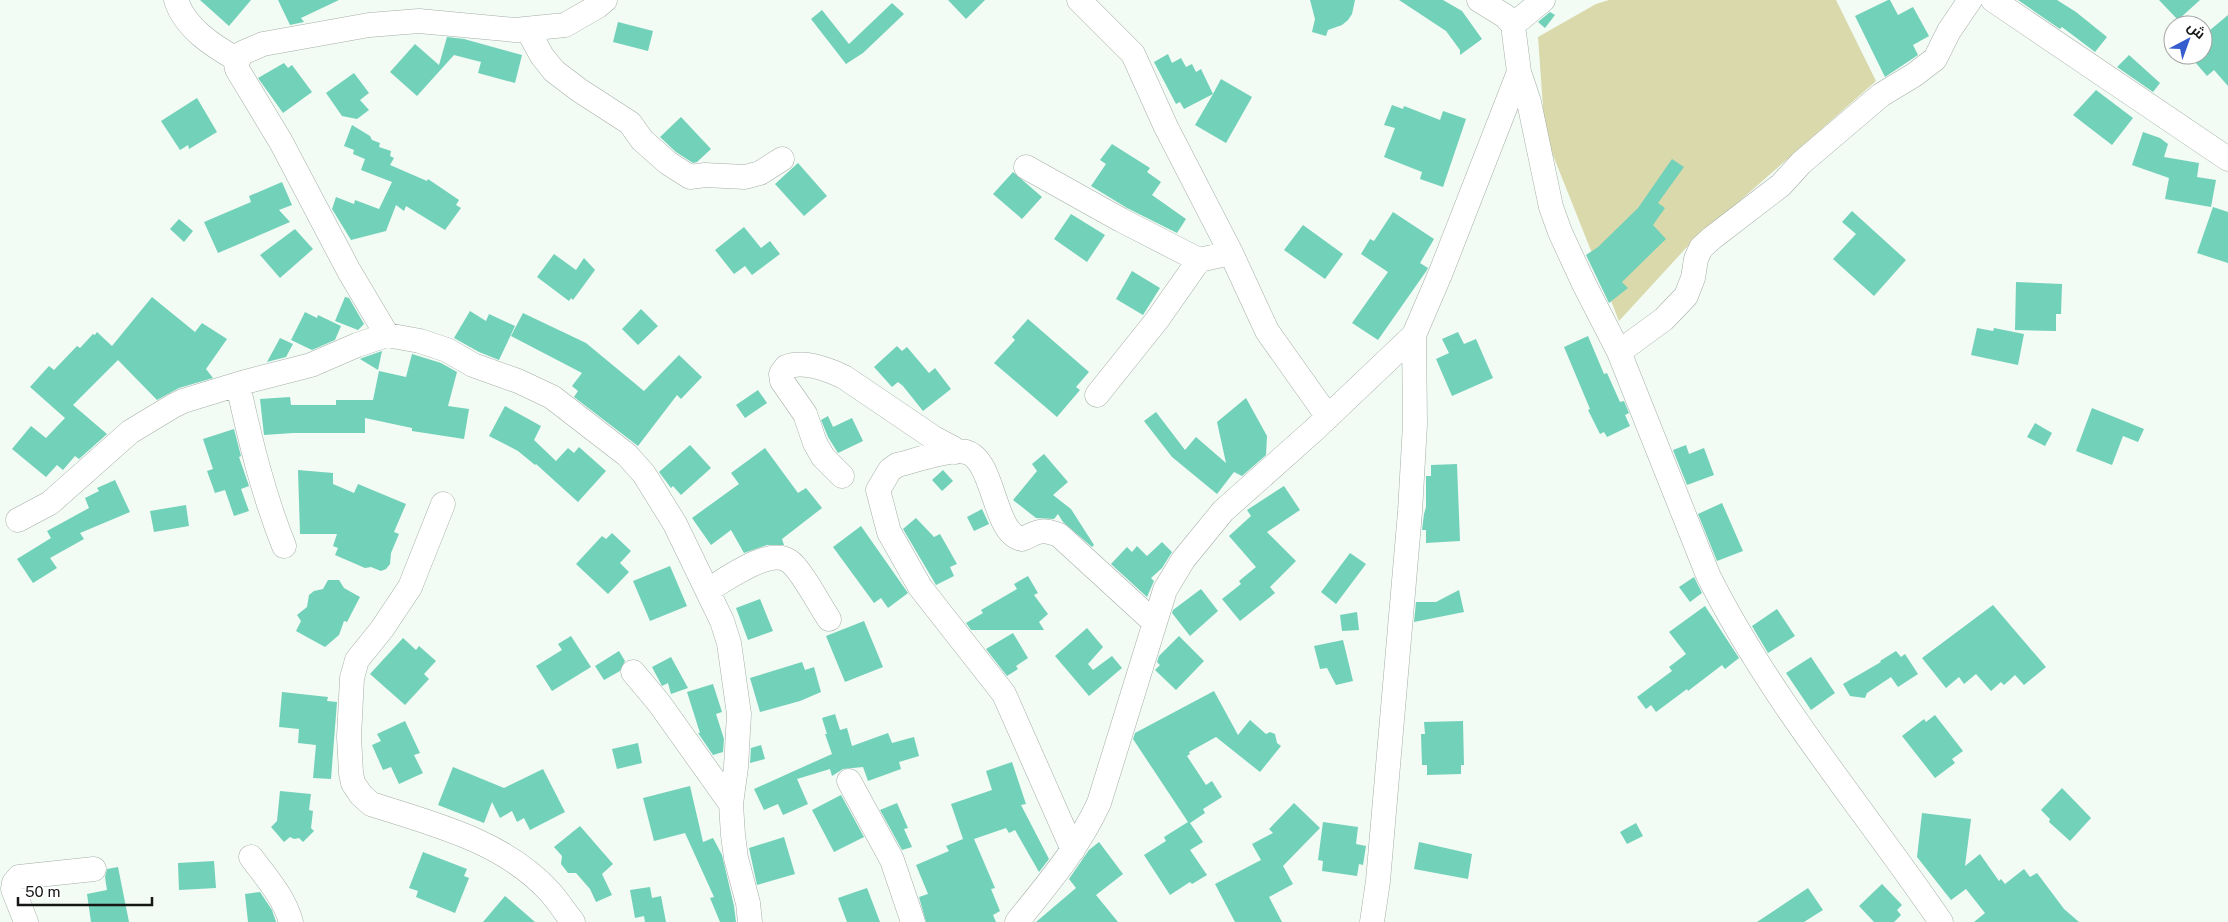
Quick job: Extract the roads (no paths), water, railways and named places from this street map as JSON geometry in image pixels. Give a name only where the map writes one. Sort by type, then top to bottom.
[{"type":"street","points":[[176,0],[180,13],[195,30],[211,44],[238,60]]},
{"type":"street","points":[[387,335],[344,263],[281,142],[237,70],[238,60],[242,53],[263,44],[369,25],[419,21],[515,30],[565,25],[605,0]]},
{"type":"street","points":[[1079,0],[1133,54],[1166,127],[1231,253],[1267,331],[1328,417]]},
{"type":"street","points":[[1479,0],[1510,14],[1543,0]]},
{"type":"street","points":[[1619,352],[1664,319],[1686,296],[1701,248],[1781,185],[1801,163],[1881,95],[1914,75],[1935,59],[1944,39],[1970,0]]},
{"type":"street","points":[[1993,0],[2228,159]]},
{"type":"street","points":[[1510,14],[1519,72],[1529,102],[1551,207],[1584,284],[1619,352],[1708,575],[1723,606],[1795,717],[1941,922]]},
{"type":"street","points":[[526,29],[542,56],[554,71],[578,90],[630,123],[642,140],[668,163],[690,177],[705,175],[745,177],[760,173],[782,159]]},
{"type":"street","points":[[1022,920],[1084,834],[1099,803],[1165,590],[1183,560],[1224,511],[1328,417],[1414,335],[1441,272],[1519,72]]},
{"type":"street","points":[[1026,167],[1121,220],[1200,260],[1231,253]]},
{"type":"street","points":[[1097,395],[1157,320],[1200,260]]},
{"type":"street","points":[[18,520],[50,503],[130,432],[172,406],[238,384],[311,365],[357,345],[387,335],[420,341],[447,350],[473,365],[518,381],[552,397],[627,455],[644,474],[675,524],[722,620],[738,694],[739,722],[731,804],[736,858],[748,903],[750,922]]},
{"type":"street","points":[[1372,922],[1378,881],[1410,512],[1415,424],[1414,335]]},
{"type":"street","points":[[842,476],[823,457],[815,443],[805,414],[782,381],[781,374],[786,367],[802,364],[830,371],[844,377],[934,438],[952,447],[955,452]]},
{"type":"street","points":[[238,384],[252,444],[275,523],[284,546]]},
{"type":"street","points":[[1073,850],[1004,694],[920,587],[889,532],[880,502],[878,490],[880,483],[890,470],[897,465],[955,452],[965,452],[979,460],[1008,529],[1017,538],[1022,539],[1037,531],[1059,535],[1155,623]]},
{"type":"street","points":[[443,504],[410,587],[382,629],[357,660],[352,678],[349,737],[353,783],[361,795],[371,804],[474,839],[514,862],[550,891],[573,922]]},
{"type":"street","points":[[708,590],[760,561],[779,557],[793,565],[829,619]]},
{"type":"street","points":[[633,672],[659,703],[731,804]]},
{"type":"street","points":[[849,781],[892,860],[913,922]]},
{"type":"street","points":[[251,857],[275,889],[289,914],[291,922]]},
{"type":"street","points":[[26,922],[13,889],[19,876],[94,869]]}]
